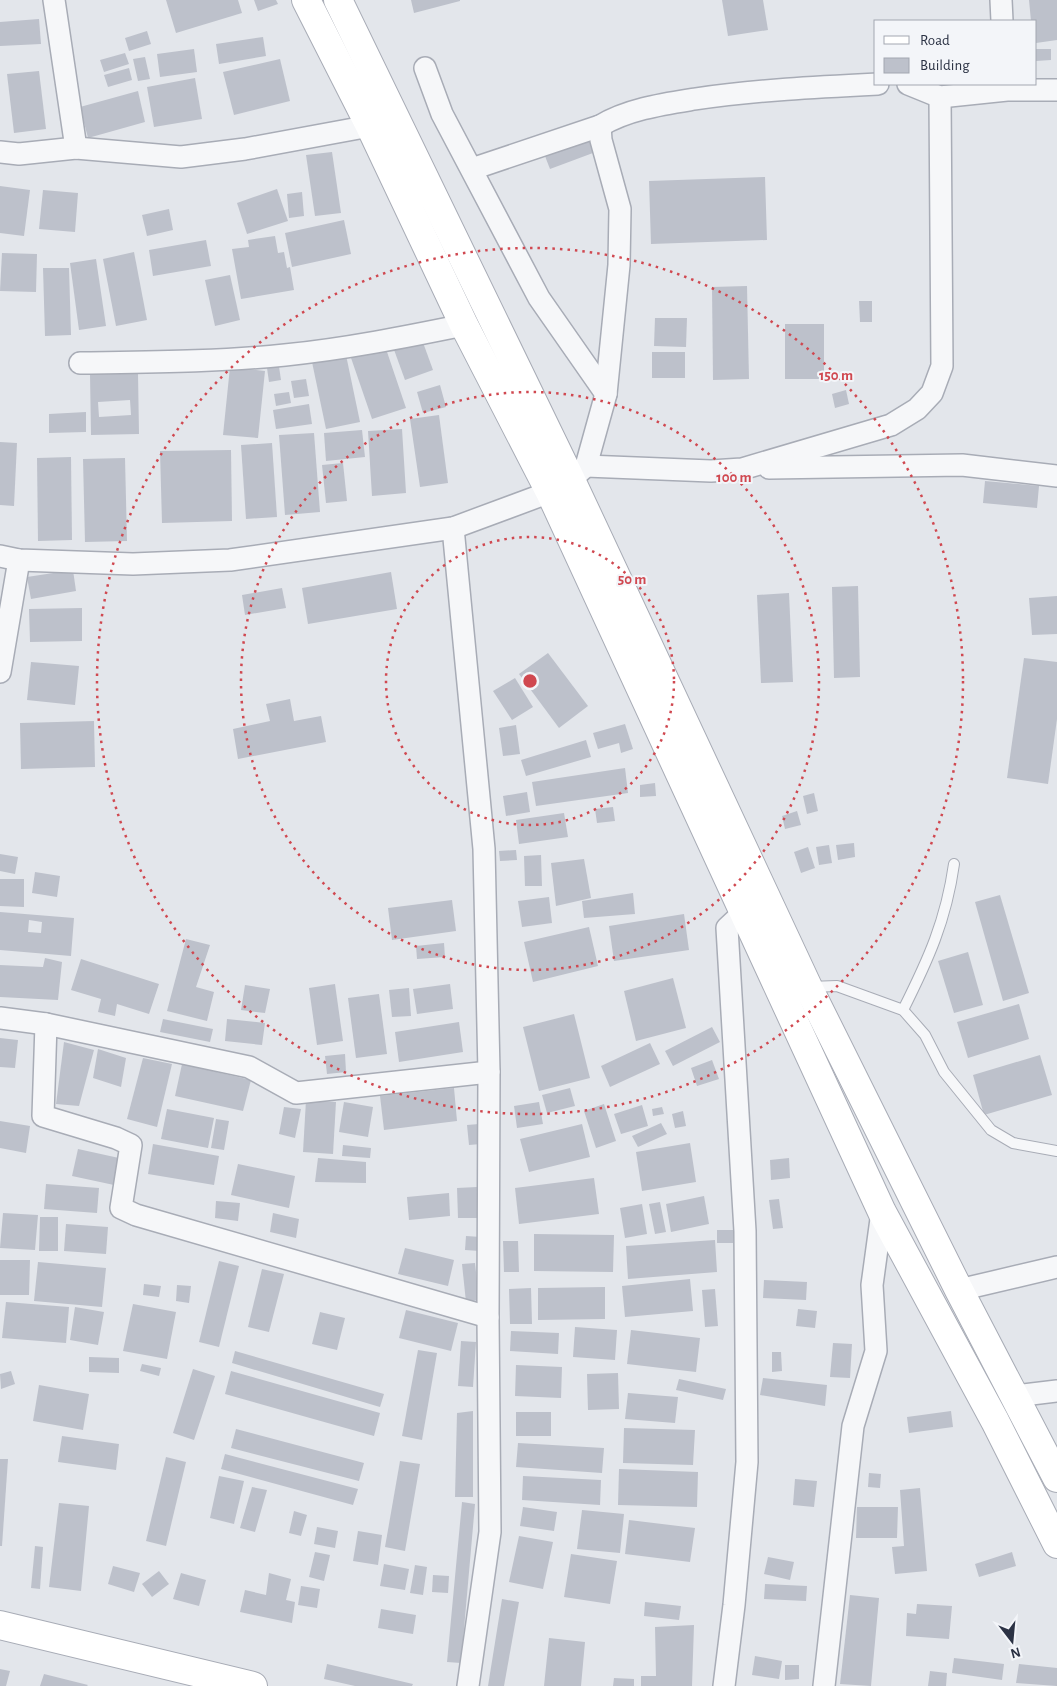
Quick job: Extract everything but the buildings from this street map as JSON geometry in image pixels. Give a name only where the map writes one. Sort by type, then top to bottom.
[{"type":"main road","points":[[306,0],[370,126],[464,325],[569,479],[743,914],[777,982],[882,1212],[995,1421],[1057,1544]]},
{"type":"main road","points":[[338,0],[569,479],[808,987],[959,1290],[1057,1478]]},
{"type":"main road","points":[[0,1625],[254,1686]]},
{"type":"street","points":[[54,0],[76,148]]},
{"type":"street","points":[[1001,0],[1002,20]]},
{"type":"street","points":[[425,68],[442,114],[539,298],[606,394]]},
{"type":"street","points":[[472,169],[600,126],[611,120],[671,103],[748,92],[874,84]]},
{"type":"street","points":[[910,85],[940,97],[1007,87],[1057,90]]},
{"type":"street","points":[[742,469],[891,425],[917,409],[932,393],[942,366],[940,97]]},
{"type":"street","points":[[0,152],[19,154],[76,148],[181,157],[245,149],[370,126]]},
{"type":"street","points":[[569,479],[606,394],[619,265],[620,209],[601,140],[600,126]]},
{"type":"street","points":[[80,363],[196,361],[284,356],[360,346],[464,325]]},
{"type":"street","points":[[0,672],[10,558],[133,564],[230,560],[453,528],[569,479],[742,469],[962,465],[1057,476]]},
{"type":"street","points":[[453,528],[484,849],[489,1072],[488,1317],[490,1532],[468,1686]]},
{"type":"street","points":[[724,1686],[734,1605],[747,1462],[745,1231],[727,928],[743,914]]},
{"type":"street","points":[[0,1018],[46,1024],[249,1067],[296,1093],[489,1072]]},
{"type":"street","points":[[46,1024],[43,1116],[116,1138],[131,1145],[121,1208],[136,1215],[488,1317]]},
{"type":"street","points":[[824,1686],[853,1426],[876,1351],[872,1285],[882,1212]]},
{"type":"street","points":[[959,1290],[1057,1267]]},
{"type":"street","points":[[1015,1396],[1057,1391]]},
{"type":"lane","points":[[902,1010],[937,940],[950,894],[954,864]]},
{"type":"lane","points":[[808,987],[837,986],[902,1010],[924,1035],[944,1072],[991,1130],[1013,1143],[1057,1151]]}]
